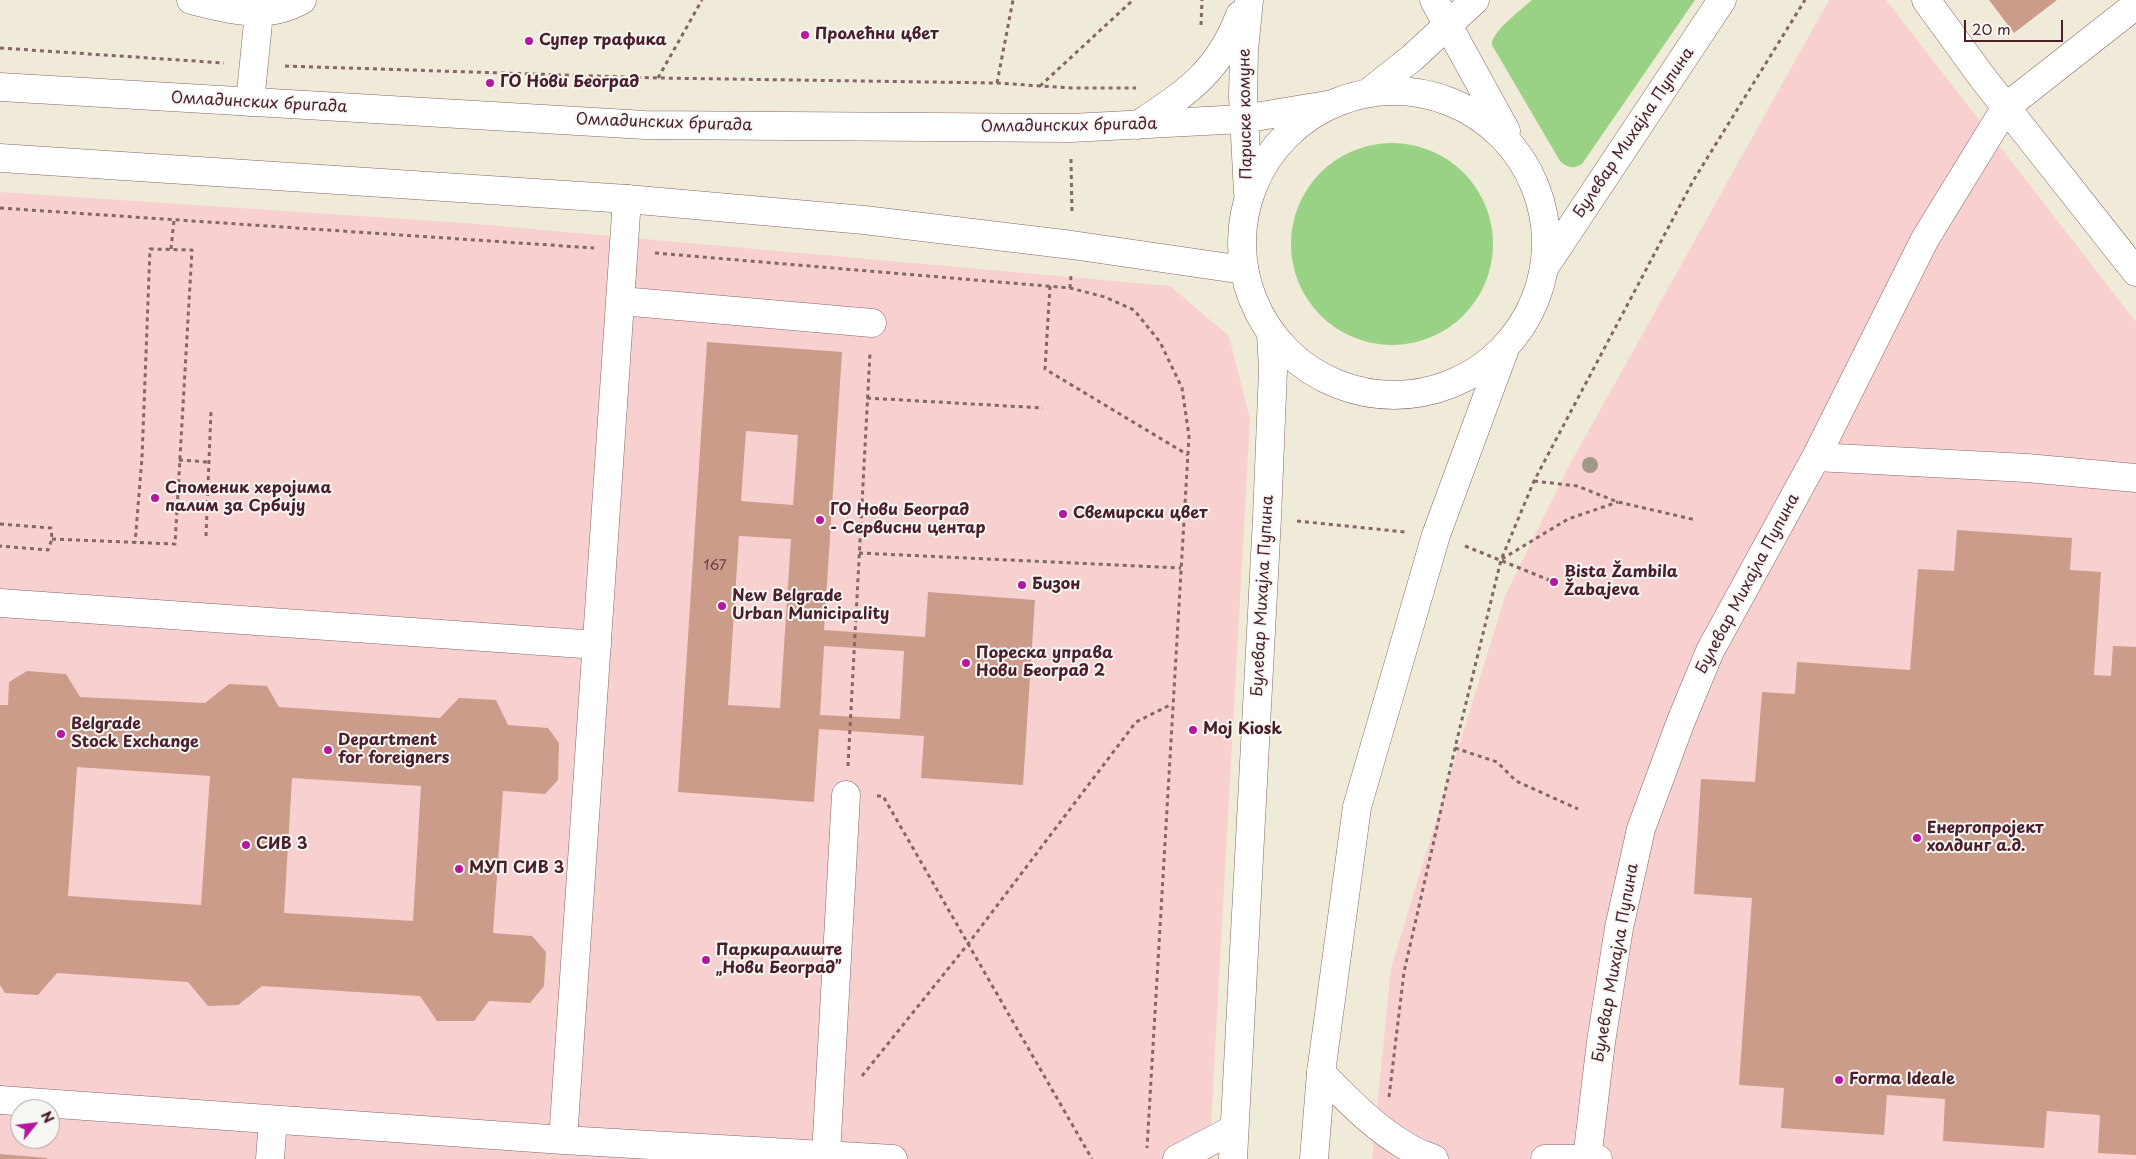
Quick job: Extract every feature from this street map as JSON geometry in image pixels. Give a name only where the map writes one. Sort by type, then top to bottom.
[{"type":"main road","points":[[191,0],[238,12],[259,13],[294,5],[302,0]]},
{"type":"main road","points":[[1138,125],[1195,86],[1217,61],[1233,35],[1247,0]]},
{"type":"main road","name":"Париске комуне","points":[[1247,0],[1243,119],[1249,197]]},
{"type":"main road","points":[[1434,0],[1536,185],[1544,211],[1547,239],[1546,266],[1538,297],[1527,318],[1504,350],[1484,367],[1461,381],[1436,390],[1410,396],[1358,391],[1332,383],[1309,370],[1288,353],[1271,332],[1259,313],[1250,292],[1244,270],[1242,233],[1249,197],[1258,174],[1271,153],[1287,134],[1306,118],[1327,105],[1347,97],[1369,92],[1398,90],[1428,94],[1456,103],[1482,118],[1504,137],[1522,160]]},
{"type":"main road","points":[[1369,92],[1412,58],[1475,0]]},
{"type":"main road","name":"Булевар Михајла Пупина","points":[[1546,266],[1722,0]]},
{"type":"main road","points":[[1926,0],[2006,107],[2136,272]]},
{"type":"main road","points":[[2006,107],[2136,4]]},
{"type":"main road","points":[[250,102],[259,13]]},
{"type":"main road","name":"Омладинских бригада","points":[[0,87],[645,125],[1071,128],[1243,119],[1327,105]]},
{"type":"main road","name":"Булевар Михајла Пупина","points":[[1588,1159],[1604,1023],[1619,928],[1640,829],[1677,730],[1710,651],[1816,457],[1926,239],[2006,107]]},
{"type":"main road","points":[[0,158],[627,199],[864,220],[1072,245],[1244,270]]},
{"type":"main road","points":[[563,1140],[627,199]]},
{"type":"main road","points":[[621,301],[872,323]]},
{"type":"main road","name":"Булевар Михајла Пупина","points":[[1232,1159],[1266,538],[1273,370],[1271,332]]},
{"type":"main road","points":[[1314,1159],[1321,1073],[1357,807],[1436,536],[1504,350]]},
{"type":"main road","points":[[1816,457],[2027,468],[2136,478]]},
{"type":"main road","points":[[0,603],[597,645]]},
{"type":"main road","points":[[835,1157],[846,795]]},
{"type":"main road","points":[[1321,1073],[1352,1104],[1386,1133],[1407,1147],[1434,1159]]},
{"type":"main road","points":[[0,1100],[563,1140],[893,1159]]},
{"type":"main road","points":[[270,1159],[273,1120]]},
{"type":"main road","points":[[1177,1159],[1234,1129]]},
{"type":"main road","points":[[1545,1159],[1598,1159]]},
{"type":"path","points":[[658,78],[702,0]]},
{"type":"path","points":[[997,83],[1013,0]]},
{"type":"path","points":[[1040,86],[1133,0]]},
{"type":"path","points":[[1200,30],[1202,0]]},
{"type":"path","points":[[1386,1133],[1404,972],[1455,748],[1501,560],[1534,481],[1693,181],[1805,0]]},
{"type":"path","points":[[0,48],[254,65],[658,78],[997,83],[1071,88],[1134,88],[1142,86]]},
{"type":"path","points":[[1070,288],[1072,245],[1071,88]]},
{"type":"path","points":[[0,208],[624,250],[1050,286],[1070,288],[1105,297],[1134,310],[1160,342],[1182,388],[1189,436],[1146,1149]]},
{"type":"path","points":[[171,249],[174,220]]},
{"type":"path","points":[[52,539],[135,543],[175,544],[192,250],[150,249],[142,458],[135,543]]},
{"type":"path","points":[[1050,286],[1045,369],[1188,455]]},
{"type":"path","points":[[846,795],[872,323]]},
{"type":"path","points":[[867,398],[1043,408]]},
{"type":"path","points":[[206,536],[211,411]]},
{"type":"path","points":[[179,460],[208,462]]},
{"type":"path","points":[[1534,481],[1577,486],[1618,502],[1696,520]]},
{"type":"path","points":[[1501,560],[1568,519],[1618,502]]},
{"type":"path","points":[[1289,520],[1414,533]]},
{"type":"path","points":[[0,524],[51,528],[52,539],[48,550],[0,546]]},
{"type":"path","points":[[1459,544],[1554,582]]},
{"type":"path","points":[[860,553],[1181,568]]},
{"type":"path","points":[[859,1080],[968,944],[1136,722],[1173,704]]},
{"type":"path","points":[[1455,748],[1497,762],[1516,782],[1578,809]]},
{"type":"path","points":[[883,796],[1092,1159]]},
{"type":"shaded area","points":[[1829,0],[1886,0],[2136,322],[2136,1159],[1372,1159],[1391,968],[1505,596],[1570,464]]},
{"type":"shaded area","points":[[0,192],[465,223],[1170,286],[1229,336],[1250,419],[1209,1159],[0,1159]]},
{"type":"green space","points":[[1532,0],[1695,0],[1582,164],[1576,167],[1565,165],[1560,161],[1492,45],[1496,34],[1501,28]]},
{"type":"green space","points":[[1392,143],[1412,145],[1439,155],[1456,166],[1470,180],[1485,206],[1491,224],[1493,244],[1491,264],[1481,291],[1470,308],[1456,322],[1430,337],[1412,343],[1392,345],[1372,343],[1345,333],[1328,322],[1314,308],[1299,282],[1293,264],[1291,244],[1293,224],[1303,197],[1314,180],[1328,166],[1354,151],[1372,145]]},
{"type":"building","points":[[1989,0],[2057,0],[2014,33]]},
{"type":"building","points":[[707,342],[842,352],[824,630],[925,637],[928,592],[1035,600],[1023,785],[921,778],[924,736],[819,729],[814,802],[678,792]],"holes":[[[746,431],[798,435],[793,505],[741,501]],[[739,536],[791,539],[780,708],[728,705]],[[824,646],[904,651],[900,719],[820,715]]]},
{"type":"building","name":"Енергопројект холдинг а.д.","points":[[1957,530],[2072,538],[2070,570],[2101,572],[2094,675],[2111,676],[2113,646],[2136,647],[2136,1155],[2098,1153],[2100,1115],[2047,1111],[2044,1148],[1943,1141],[1945,1099],[1887,1095],[1884,1135],[1781,1128],[1784,1088],[1739,1085],[1752,898],[1694,894],[1701,779],[1755,782],[1762,692],[1795,694],[1797,662],[1910,670],[1918,569],[1954,571]]},
{"type":"building","name":"СИВ 3","points":[[27,671],[66,674],[80,697],[205,703],[229,684],[267,686],[279,707],[440,718],[459,698],[496,700],[508,725],[548,728],[559,743],[558,780],[545,794],[503,791],[493,933],[532,936],[546,952],[544,986],[530,1003],[489,1001],[474,1021],[437,1021],[420,996],[262,986],[238,1005],[208,1006],[188,982],[57,973],[38,995],[5,993],[0,985],[0,705],[8,705],[9,682]],"holes":[[[77,767],[210,776],[201,905],[68,896]],[[292,778],[421,786],[413,921],[284,913]]]},
{"type":"building","points":[[0,1154],[47,1158],[47,1159],[0,1159]]},
{"type":"place","name":"Пролећни цвет","points":[[805,35]]},
{"type":"place","name":"Супер трафика","points":[[529,41]]},
{"type":"place","name":"ГО Нови Београд","points":[[490,83]]},
{"type":"place","name":"Споменик херојима палим за Србију","points":[[155,498]]},
{"type":"place","name":"Свемирски цвет","points":[[1063,514]]},
{"type":"place","name":"ГО Нови Београд - Сервисни центар","points":[[820,520]]},
{"type":"place","name":"Bista Žambila Žabajeva","points":[[1554,582]]},
{"type":"place","name":"Бизон","points":[[1022,585]]},
{"type":"place","name":"New Belgrade Urban Municipality","points":[[722,606]]},
{"type":"place","name":"Пореска управа Нови Београд 2","points":[[966,663]]},
{"type":"place","name":"Moj Kiosk","points":[[1193,730]]},
{"type":"place","name":"Belgrade Stock Exchange","points":[[61,734]]},
{"type":"place","name":"Department for foreigners","points":[[328,750]]},
{"type":"place","name":"Енергопројект холдинг а.д.","points":[[1917,838]]},
{"type":"place","name":"СИВ 3","points":[[246,845]]},
{"type":"place","name":"МУП СИВ 3","points":[[459,869]]},
{"type":"place","name":"Паркиралиште „Нови Београд”","points":[[706,960]]},
{"type":"place","name":"Forma Ideale","points":[[1839,1080]]}]
